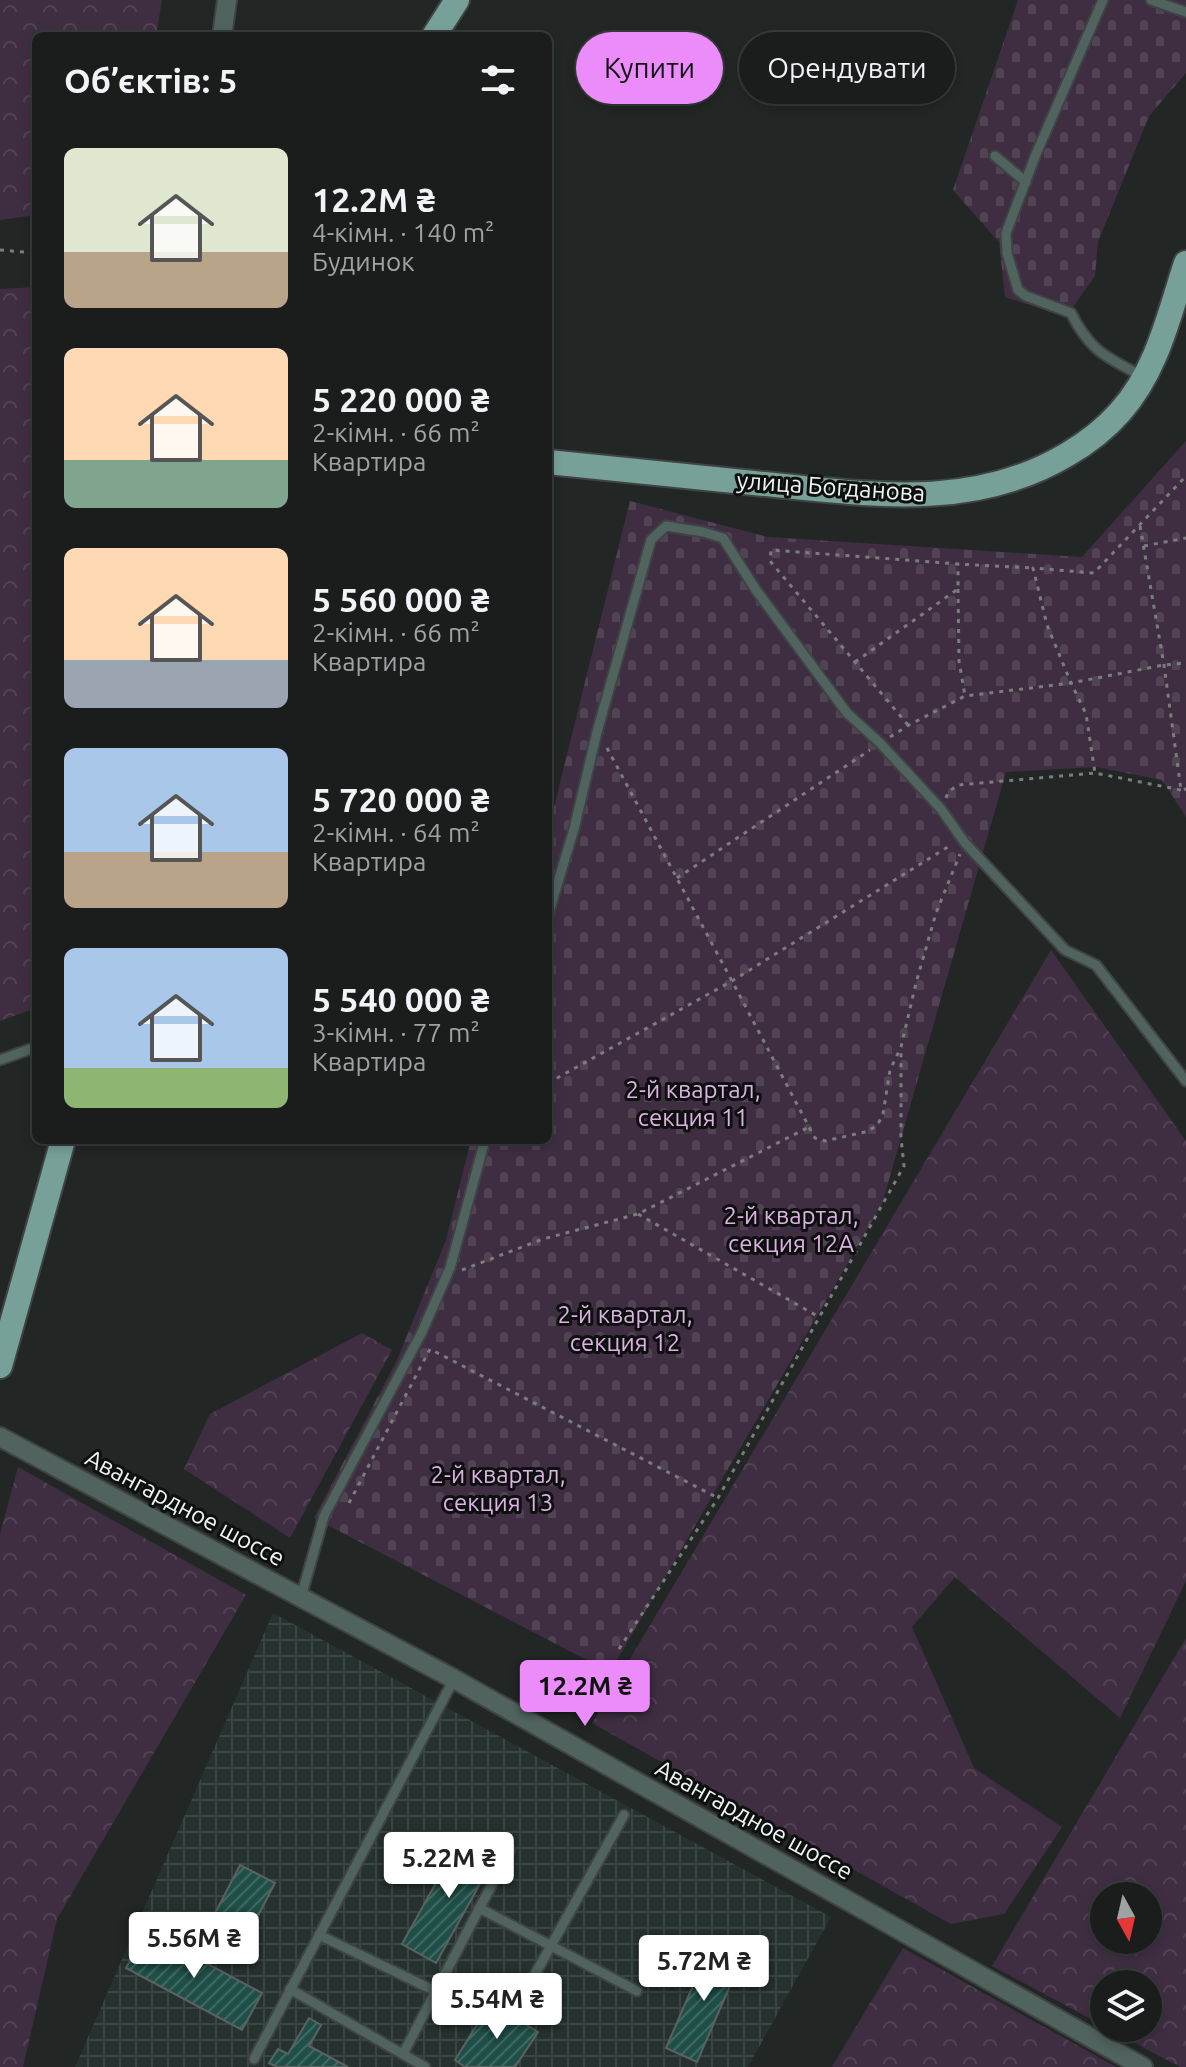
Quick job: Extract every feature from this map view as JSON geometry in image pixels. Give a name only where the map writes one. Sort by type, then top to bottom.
[{"type":"main road","points":[[437,32],[457,0]]},
{"type":"main road","name":"улица Богданова","points":[[552,462],[907,495],[961,492],[995,485],[1053,463],[1083,445],[1120,413],[1145,377],[1163,335],[1186,263]]},
{"type":"main road","points":[[0,1366],[62,1144]]},
{"type":"street","points":[[223,32],[227,0]]},
{"type":"street","name":"Авангардное шоссе","points":[[0,1437],[454,1679],[1143,2067]]},
{"type":"lane","points":[[1103,0],[1006,233],[1007,253],[1018,290],[1071,313],[1082,334],[1098,352],[1145,377]]},
{"type":"lane","points":[[1151,0],[1186,12]]},
{"type":"lane","points":[[995,156],[1026,182]]},
{"type":"lane","points":[[552,902],[651,540],[666,526],[703,532],[723,538],[756,590],[847,713],[880,743],[941,809],[963,841],[1065,950],[1096,965],[1186,1081]]},
{"type":"lane","points":[[0,1060],[32,1048]]},
{"type":"lane","points":[[301,1597],[324,1516],[416,1343],[447,1275],[484,1144]]},
{"type":"lane","points":[[254,2059],[454,1679]]},
{"type":"lane","points":[[524,1994],[624,1815]]},
{"type":"lane","points":[[403,2054],[510,1850]]},
{"type":"lane","points":[[479,1908],[637,1991]]},
{"type":"lane","points":[[319,1935],[435,1991]]},
{"type":"lane","points":[[290,1989],[422,2066]]},
{"type":"path","points":[[0,250],[32,253]]},
{"type":"path","points":[[909,725],[770,561],[771,550],[1094,573],[1186,476]]},
{"type":"path","points":[[941,809],[948,792],[958,785],[1095,773],[1184,789],[1140,526]]},
{"type":"path","points":[[1144,546],[1186,538]]},
{"type":"path","points":[[958,564],[959,661],[965,696]]},
{"type":"path","points":[[1033,568],[1047,625],[1086,714],[1095,773]]},
{"type":"path","points":[[855,662],[958,589]]},
{"type":"path","points":[[677,878],[880,743],[965,696],[1071,683],[1186,663]]},
{"type":"path","points":[[597,732],[815,1138],[825,1141],[869,1131],[878,1124],[883,1114],[890,1070],[901,1047],[936,913],[963,841]]},
{"type":"path","points":[[552,1081],[732,981],[963,841]]},
{"type":"path","points":[[619,1649],[718,1498],[904,1166],[901,1047]]},
{"type":"path","points":[[447,1275],[543,1239],[638,1214],[809,1127]]},
{"type":"path","points":[[638,1214],[819,1317]]},
{"type":"path","points":[[349,1503],[430,1349],[718,1498]]},
{"type":"shaded area","points":[[273,1613],[831,1917],[748,2067],[75,2067]]},
{"type":"green space","points":[[0,0],[162,0],[157,32],[32,32],[32,216],[0,220]]},
{"type":"green space","points":[[1018,0],[1186,0],[1186,73],[1149,116],[1098,242],[1095,276],[1066,317],[1005,297],[999,242],[953,190]]},
{"type":"green space","points":[[32,287],[32,1009],[0,1021],[0,289]]},
{"type":"green space","points":[[1186,441],[1186,817],[1162,780],[1096,767],[1006,772],[882,1204],[610,1672],[314,1518],[397,1360],[446,1240],[470,1144],[552,1144],[552,815],[630,501],[768,537],[1082,557]]},
{"type":"green space","points":[[1051,950],[1186,1141],[1186,1581],[1120,1718],[955,1577],[912,1627],[974,1768],[1062,1827],[1004,1914],[951,1924],[592,1723]]},
{"type":"green space","points":[[362,1333],[392,1350],[290,1538],[184,1469],[210,1414]]},
{"type":"green space","points":[[18,1467],[246,1595],[57,1919],[23,2067],[0,2067],[0,1534]]},
{"type":"green space","points":[[1186,1638],[1186,2067],[1180,2067],[1133,2042],[1162,2042],[1162,1970],[1090,1970],[1090,2018],[992,1966]]},
{"type":"green space","points":[[903,1948],[1116,2067],[832,2067]]},
{"type":"building","points":[[462,1836],[496,1855],[436,1963],[402,1944]]},
{"type":"building","points":[[240,1865],[275,1883],[247,1937],[212,1919]]},
{"type":"building","points":[[146,1931],[262,1993],[242,2030],[126,1968]]},
{"type":"building","points":[[711,1944],[742,1958],[697,2062],[666,2048]]},
{"type":"building","points":[[491,2002],[538,2032],[515,2067],[465,2067],[455,2060]]},
{"type":"building","points":[[309,2018],[321,2025],[309,2046],[348,2067],[277,2067],[269,2063],[278,2049],[288,2054]]},
{"type":"park label","name":"2-й квартал, секция 11","points":[[693,1104]]},
{"type":"park label","name":"2-й квартал, секция 12А","points":[[791,1230]]},
{"type":"park label","name":"2-й квартал, секция 12","points":[[625,1329]]},
{"type":"park label","name":"2-й квартал, секция 13","points":[[498,1489]]}]
